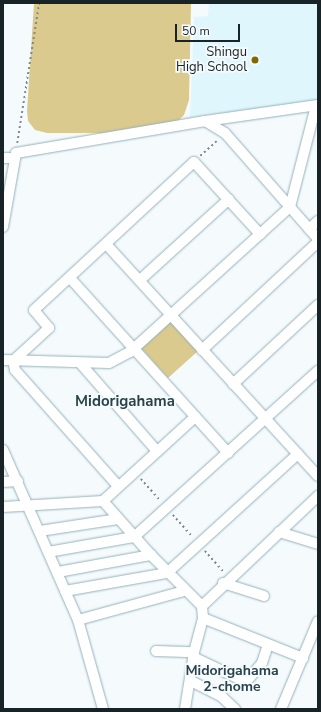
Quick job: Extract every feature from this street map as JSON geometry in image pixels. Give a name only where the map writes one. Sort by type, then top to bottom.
[{"type":"street","points":[[3,158],[205,121],[317,106],[290,207],[134,348],[109,363],[81,364],[8,360]]},
{"type":"street","points":[[205,121],[225,133],[318,239]]},
{"type":"street","points":[[3,227],[15,155]]},
{"type":"street","points":[[8,360],[49,328],[34,310],[194,162],[260,234]]},
{"type":"street","points":[[140,280],[229,199]]},
{"type":"street","points":[[309,229],[318,221]]},
{"type":"street","points":[[202,350],[318,242]]},
{"type":"street","points":[[106,244],[265,420],[318,476]]},
{"type":"street","points":[[70,278],[228,453]]},
{"type":"street","points":[[233,384],[318,305]]},
{"type":"street","points":[[8,360],[15,370],[118,486]]},
{"type":"street","points":[[81,364],[157,451]]},
{"type":"street","points":[[48,552],[134,537],[318,371]]},
{"type":"street","points":[[3,507],[103,500],[195,418]]},
{"type":"street","points":[[3,450],[18,481],[78,620],[103,709]]},
{"type":"street","points":[[65,591],[167,573],[298,454]]},
{"type":"street","points":[[3,482],[18,481]]},
{"type":"street","points":[[202,606],[226,580],[318,496]]},
{"type":"street","points":[[103,500],[118,519],[167,573],[184,591],[202,606],[203,618],[194,654],[191,681],[185,709]]},
{"type":"street","points":[[40,531],[118,519]]},
{"type":"street","points":[[278,532],[318,544]]},
{"type":"street","points":[[58,572],[151,555]]},
{"type":"street","points":[[226,580],[264,596]]},
{"type":"street","points":[[78,620],[184,591]]},
{"type":"street","points":[[203,618],[303,658]]},
{"type":"street","points":[[281,709],[318,621]]},
{"type":"street","points":[[156,651],[194,654],[246,682],[262,663],[268,644]]},
{"type":"street","points":[[191,681],[222,696],[235,709]]},
{"type":"path","points":[[15,155],[39,3]]},
{"type":"path","points":[[194,162],[225,133]]},
{"type":"path","points":[[134,472],[199,544],[226,580]]},
{"type":"shaded area","points":[[34,3],[191,3],[189,100],[184,115],[178,121],[143,133],[47,133],[35,130],[28,121],[27,111]]},
{"type":"shaded area","name":"Shingu High School","points":[[209,3],[318,3],[318,103],[190,117],[194,17],[208,16]]},
{"type":"shaded area","points":[[171,321],[198,351],[168,378],[141,348]]},
{"type":"place","name":"Shingu High School","points":[[255,60]]},
{"type":"district","name":"Midorigahama","points":[[125,402]]},
{"type":"district","name":"Midorigahama 2-chome","points":[[232,680]]}]
